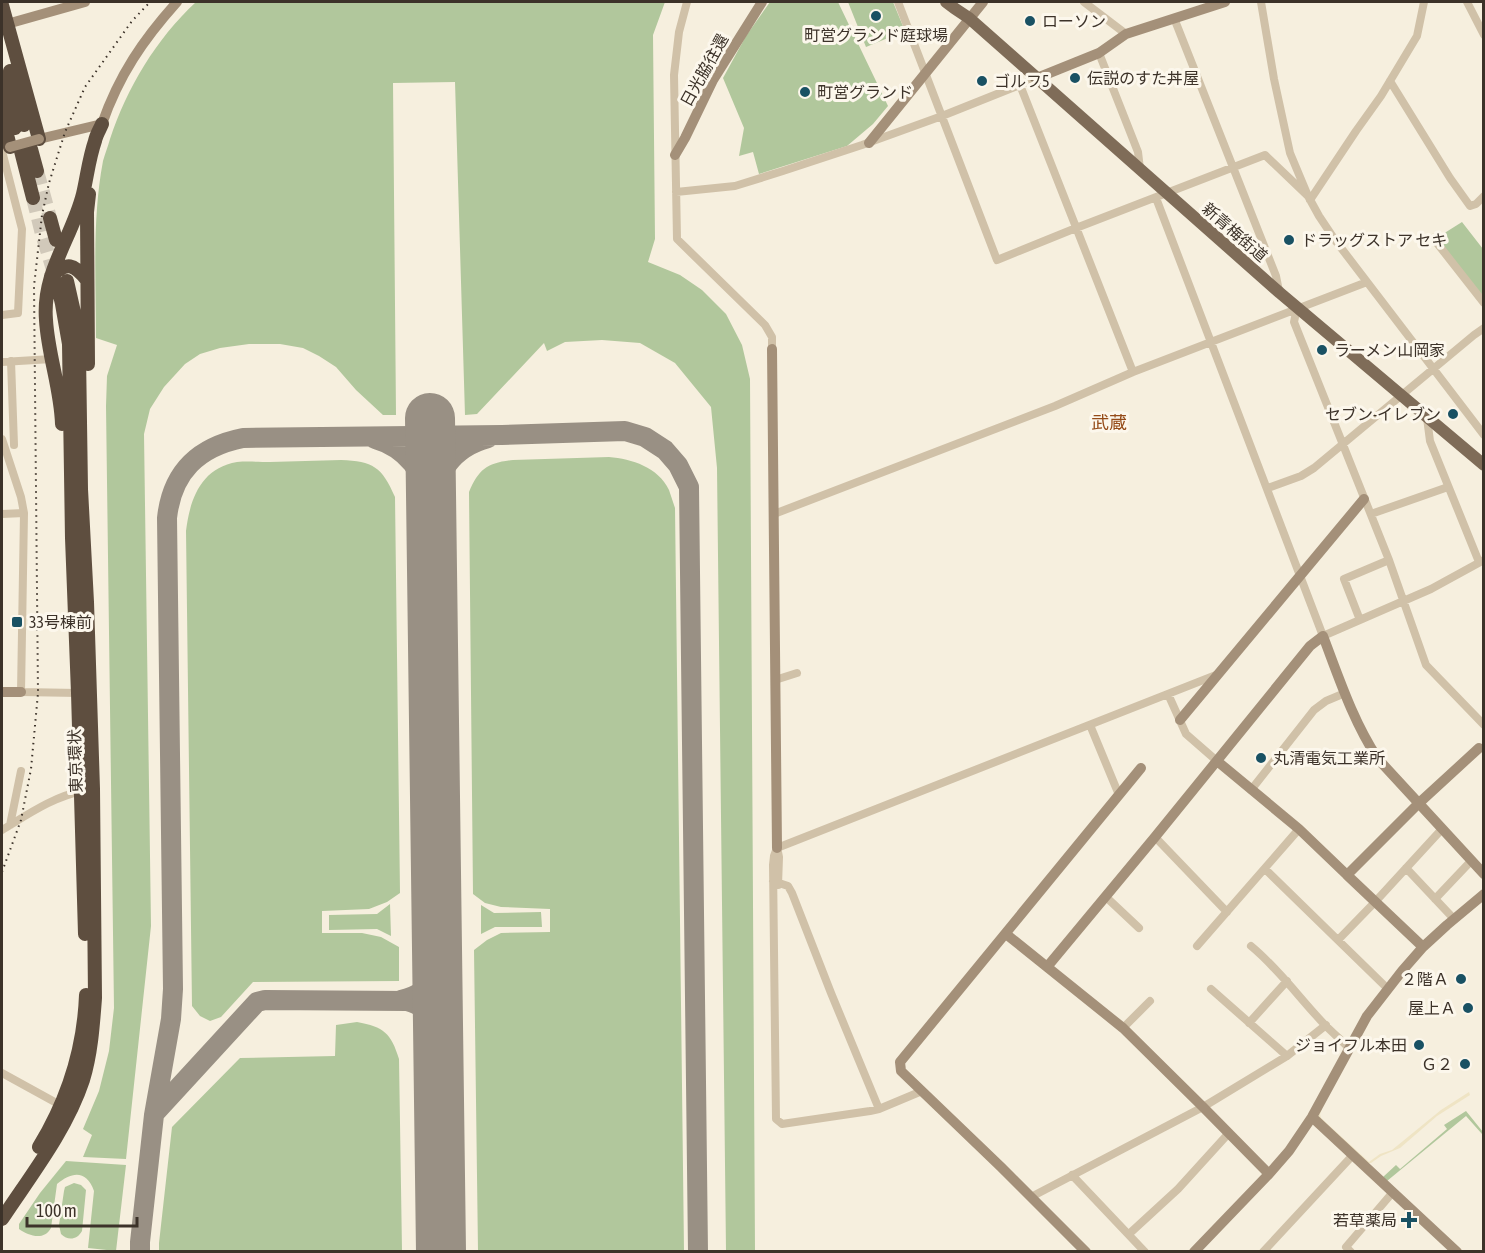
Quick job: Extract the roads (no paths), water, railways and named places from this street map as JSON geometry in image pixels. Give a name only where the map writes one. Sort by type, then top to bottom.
[{"type":"highway","points":[[2,5],[17,148],[37,171]]},
{"type":"highway","points":[[2,78],[20,126],[4,31]]},
{"type":"highway","points":[[2,114],[17,148],[33,198]]},
{"type":"highway","points":[[76,629],[65,540],[62,415],[46,321],[46,300],[59,280],[83,195],[94,141],[102,124]]},
{"type":"highway","points":[[84,543],[90,486],[87,212],[102,124]]},
{"type":"highway","points":[[50,218],[56,240]]},
{"type":"highway","points":[[59,280],[59,268],[68,265],[75,267],[87,280]]},
{"type":"highway","name":"東京環状","points":[[2,1203],[83,1080],[94,1019],[95,986],[87,790],[80,354],[78,330],[59,280]]},
{"type":"highway","name":"東京環状","points":[[59,280],[69,344],[72,538],[78,693],[87,790]]},
{"type":"highway","name":"東京環状","points":[[2,1219],[56,1137],[66,1107]]},
{"type":"main road","name":"新青梅街道","points":[[946,2],[969,18],[1140,170],[1162,196],[1484,465]]},
{"type":"main road","name":"新青梅街道","points":[[957,2],[969,18]]},
{"type":"street","points":[[4,31],[85,2]]},
{"type":"street","points":[[2,315],[18,313],[22,229],[17,148],[102,124],[129,64],[177,2]]},
{"type":"street","points":[[687,2],[679,32],[674,75],[677,239],[765,325],[772,337],[777,848],[774,856],[776,882],[773,925],[776,1119],[782,1124],[879,1109],[922,1091]]},
{"type":"street","name":"日光脇往還","points":[[675,155],[713,80],[762,2]]},
{"type":"street","points":[[898,2],[997,260],[1265,155],[1309,198]]},
{"type":"street","points":[[869,143],[982,2]]},
{"type":"street","points":[[1084,2],[1126,34]]},
{"type":"street","points":[[676,192],[735,186],[869,143],[1099,53],[1126,34],[1210,4],[1225,2]]},
{"type":"street","points":[[1261,2],[1285,137],[1309,198],[1330,232],[1484,435]]},
{"type":"street","points":[[1309,198],[1390,81],[1418,36],[1424,2]]},
{"type":"street","points":[[1467,2],[1484,35]]},
{"type":"street","points":[[1174,18],[1276,276],[1280,293]]},
{"type":"street","points":[[1099,53],[1138,152],[1140,170]]},
{"type":"street","points":[[1390,81],[1470,206],[1476,204],[1484,196]]},
{"type":"street","points":[[1020,85],[1133,372]]},
{"type":"street","points":[[1162,196],[1211,343],[1360,729],[1378,759],[1484,874]]},
{"type":"street","points":[[1433,238],[1484,303]]},
{"type":"street","points":[[774,514],[1055,406],[1133,372],[1367,282]]},
{"type":"street","points":[[1297,308],[1294,322],[1389,560],[1426,665],[1484,725]]},
{"type":"street","points":[[1268,488],[1301,476],[1314,468],[1484,328]]},
{"type":"street","points":[[2,362],[52,359]]},
{"type":"street","points":[[10,361],[14,445]]},
{"type":"street","points":[[1047,967],[1310,646],[1323,636],[1431,589],[1481,561],[1430,441],[1427,418]]},
{"type":"street","points":[[2,439],[24,513],[21,692]]},
{"type":"street","points":[[1371,514],[1448,487]]},
{"type":"street","points":[[1180,720],[1364,499]]},
{"type":"street","points":[[2,514],[24,513]]},
{"type":"street","points":[[1360,620],[1344,579],[1389,560]]},
{"type":"street","points":[[775,680],[796,673]]},
{"type":"street","points":[[777,848],[1219,674]]},
{"type":"street","points":[[2,692],[78,693]]},
{"type":"street","points":[[1251,790],[1314,710],[1326,701],[1345,693]]},
{"type":"street","points":[[1168,694],[1186,734],[1299,829],[1424,947]]},
{"type":"street","points":[[1090,725],[1119,795]]},
{"type":"street","points":[[1347,875],[1418,804],[1482,748]]},
{"type":"street","points":[[1086,1251],[901,1071],[900,1062],[1141,768]]},
{"type":"street","points":[[10,825],[21,771]]},
{"type":"street","points":[[2,830],[69,794],[87,790]]},
{"type":"street","points":[[1197,946],[1299,829]]},
{"type":"street","points":[[1338,940],[1442,829]]},
{"type":"street","points":[[1155,837],[1227,912]]},
{"type":"street","points":[[1435,899],[1471,861]]},
{"type":"street","points":[[1406,868],[1454,919]]},
{"type":"street","points":[[1265,869],[1388,988]]},
{"type":"street","points":[[776,882],[788,886],[792,893],[879,1109]]},
{"type":"street","points":[[1200,1250],[1289,1151],[1312,1117],[1367,1016],[1388,988],[1424,947],[1484,894]]},
{"type":"street","points":[[1106,897],[1139,928]]},
{"type":"street","points":[[1006,934],[1123,1028],[1269,1174]]},
{"type":"street","points":[[1251,946],[1349,1047]]},
{"type":"street","points":[[1249,1023],[1287,981]]},
{"type":"street","points":[[1211,989],[1287,1056]]},
{"type":"street","points":[[1123,1028],[1149,1000]]},
{"type":"street","points":[[1031,1197],[1203,1107],[1287,1056],[1326,1025]]},
{"type":"street","points":[[2,1073],[66,1107]]},
{"type":"street","points":[[1312,1117],[1457,1251]]},
{"type":"street","points":[[1129,1234],[1178,1189],[1228,1134]]},
{"type":"street","points":[[1263,1251],[1353,1155]]},
{"type":"street","points":[[1072,1175],[1145,1251]]},
{"type":"street","points":[[1351,1251],[1346,1246],[1393,1192]]},
{"type":"tunnel","points":[[37,171],[50,218]]},
{"type":"tunnel","points":[[33,198],[55,276]]},
{"type":"railway","points":[[2,872],[21,820],[31,769],[38,693],[34,286],[42,215],[65,132],[85,87],[132,21],[150,2]]},
{"type":"place","name":"町営グランド庭球場","points":[[876,16]]},
{"type":"place","name":"ローソン","points":[[1030,21]]},
{"type":"place","name":"伝説のすた丼屋","points":[[1075,78]]},
{"type":"place","name":"ゴルフ5","points":[[982,81]]},
{"type":"place","name":"町営グランド","points":[[805,92]]},
{"type":"place","name":"ドラッグストア セキ","points":[[1289,240]]},
{"type":"place","name":"ラーメン山岡家","points":[[1322,350]]},
{"type":"place","name":"セブン-イレブン","points":[[1453,414]]},
{"type":"place","name":"33号棟前","points":[[17,622]]},
{"type":"place","name":"丸清電気工業所","points":[[1261,758]]},
{"type":"place","name":"２階Ａ","points":[[1461,979]]},
{"type":"place","name":"屋上Ａ","points":[[1468,1008]]},
{"type":"place","name":"ジョイフル本田","points":[[1419,1045]]},
{"type":"place","name":"Ｇ２","points":[[1465,1064]]},
{"type":"place","name":"若草薬局","points":[[1409,1220]]},
{"type":"district","name":"武蔵","points":[[1109,422]]}]
